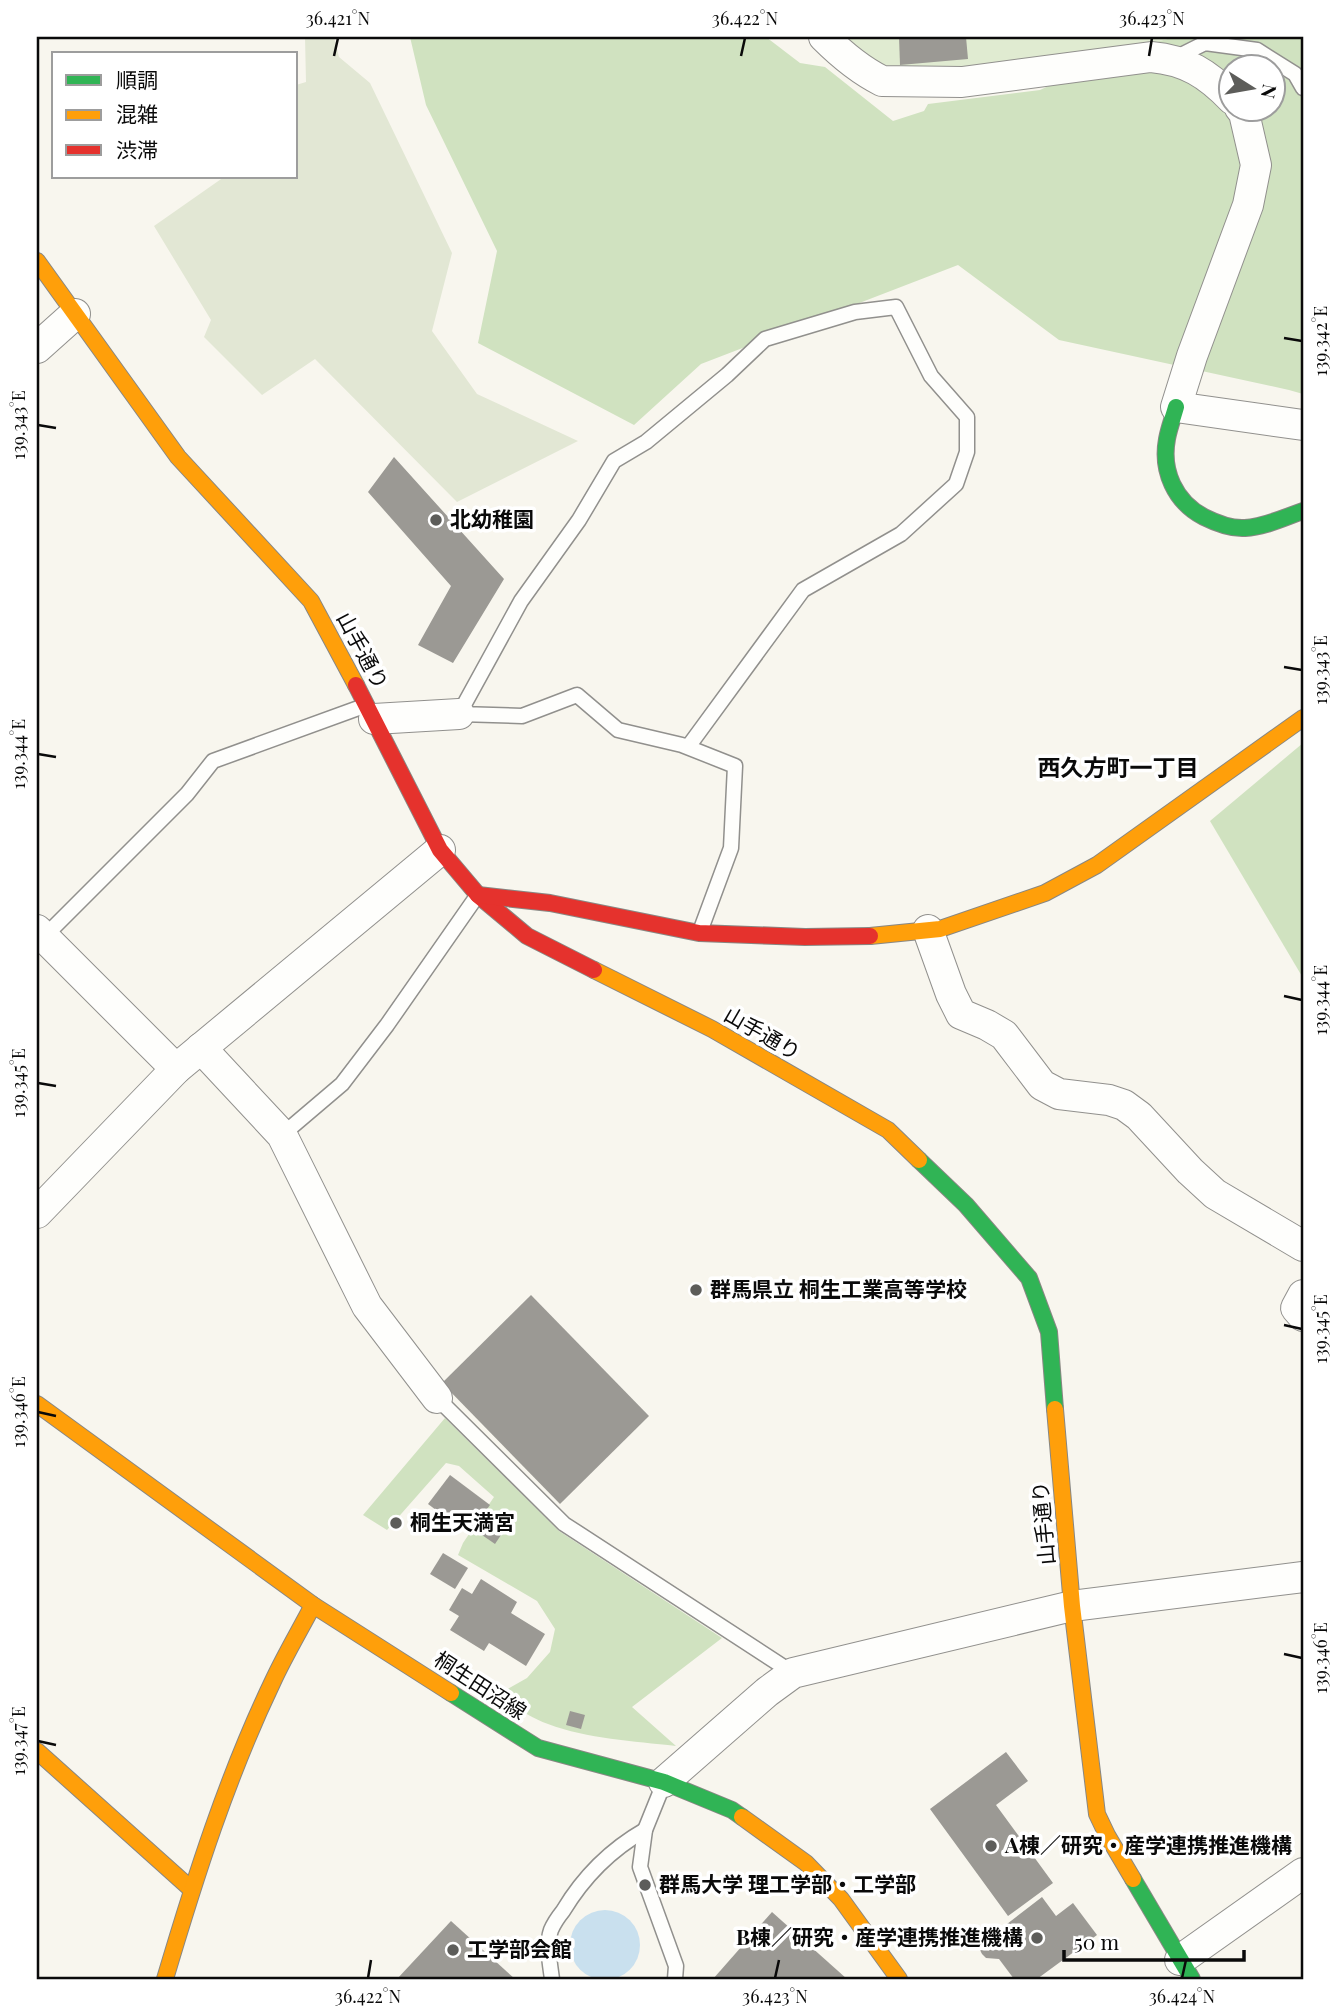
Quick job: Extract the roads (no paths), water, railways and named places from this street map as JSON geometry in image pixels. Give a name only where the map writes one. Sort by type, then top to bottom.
[{"type":"street","points":[[824,37],[840,53],[882,81],[962,82],[1151,57],[1173,59],[1218,84]]},
{"type":"street","points":[[1246,122],[1256,165],[1248,205],[1176,407],[1166,444],[1170,475],[1176,494],[1195,511],[1216,524],[1243,528],[1267,524],[1303,510]]},
{"type":"street","name":"山手通り","points":[[37,261],[178,457],[311,601],[440,850],[478,895],[527,936],[712,1029],[888,1130],[966,1205],[1028,1278],[1049,1332],[1072,1606],[1097,1814],[1186,1970]]},
{"type":"street","points":[[37,348],[75,314]]},
{"type":"street","points":[[1176,407],[1303,425]]},
{"type":"street","points":[[370,712],[459,714]]},
{"type":"street","points":[[478,895],[550,903],[699,933],[871,936],[940,929],[1045,893],[1097,865],[1303,718]]},
{"type":"street","points":[[37,1213],[176,1069],[440,850]]},
{"type":"street","points":[[928,930],[950,994],[961,1014],[1003,1035],[1042,1085],[1059,1094],[1124,1104],[1215,1194],[1303,1246]]},
{"type":"street","points":[[40,933],[176,1069]]},
{"type":"street","points":[[201,1048],[282,1135],[367,1306],[437,1398]]},
{"type":"street","points":[[1303,1295],[1296,1308],[1303,1316]]},
{"type":"street","name":"桐生田沼線","points":[[37,1404],[313,1605],[538,1748],[664,1782],[732,1810],[771,1836],[806,1863],[841,1899],[899,1979]]},
{"type":"street","points":[[664,1782],[767,1692],[793,1673],[1072,1606],[1303,1577]]},
{"type":"street","points":[[165,1979],[191,1889],[241,1755],[274,1680],[313,1605]]},
{"type":"street","points":[[37,1751],[191,1889]]},
{"type":"street","points":[[1186,1970],[1303,1873]]},
{"type":"lane","points":[[1173,59],[1205,43],[1257,50],[1295,74],[1303,88]]},
{"type":"lane","points":[[688,747],[803,590],[901,534],[956,484],[967,452],[967,417],[931,376],[896,307],[855,312],[765,339],[727,375],[646,442],[614,461],[579,520],[521,601],[459,714],[522,716],[577,695],[618,730],[688,747],[735,766],[731,848],[699,933]]},
{"type":"lane","points":[[40,933],[187,794],[213,761],[370,712]]},
{"type":"lane","points":[[282,1135],[342,1084],[478,895]]},
{"type":"lane","points":[[437,1398],[564,1524],[793,1673]]},
{"type":"lane","points":[[664,1782],[645,1830],[640,1867],[676,1966],[676,1979]]},
{"type":"lane","points":[[552,1979],[551,1930],[577,1888],[605,1857],[645,1830]]},
{"type":"water","points":[[612,1910],[625,1916],[634,1925],[638,1931],[638,1959],[630,1970],[619,1978],[598,1980],[580,1970],[572,1959],[570,1938],[580,1920],[591,1912]]},
{"type":"place","name":"北幼稚園","points":[[436,520]]},
{"type":"place","name":"群馬県立 桐生工業高等学校","points":[[696,1290]]},
{"type":"place","name":"桐生天満宮","points":[[396,1523]]},
{"type":"place","name":"A棟／研究・産学連携推進機構","points":[[991,1846]]},
{"type":"place","name":"群馬大学 理工学部・工学部","points":[[645,1885]]},
{"type":"place","name":"B棟／研究・産学連携推進機構","points":[[1037,1938]]},
{"type":"place","name":"工学部会館","points":[[453,1950]]},
{"type":"district","name":"西久方町一丁目","points":[[1118,768]]}]
